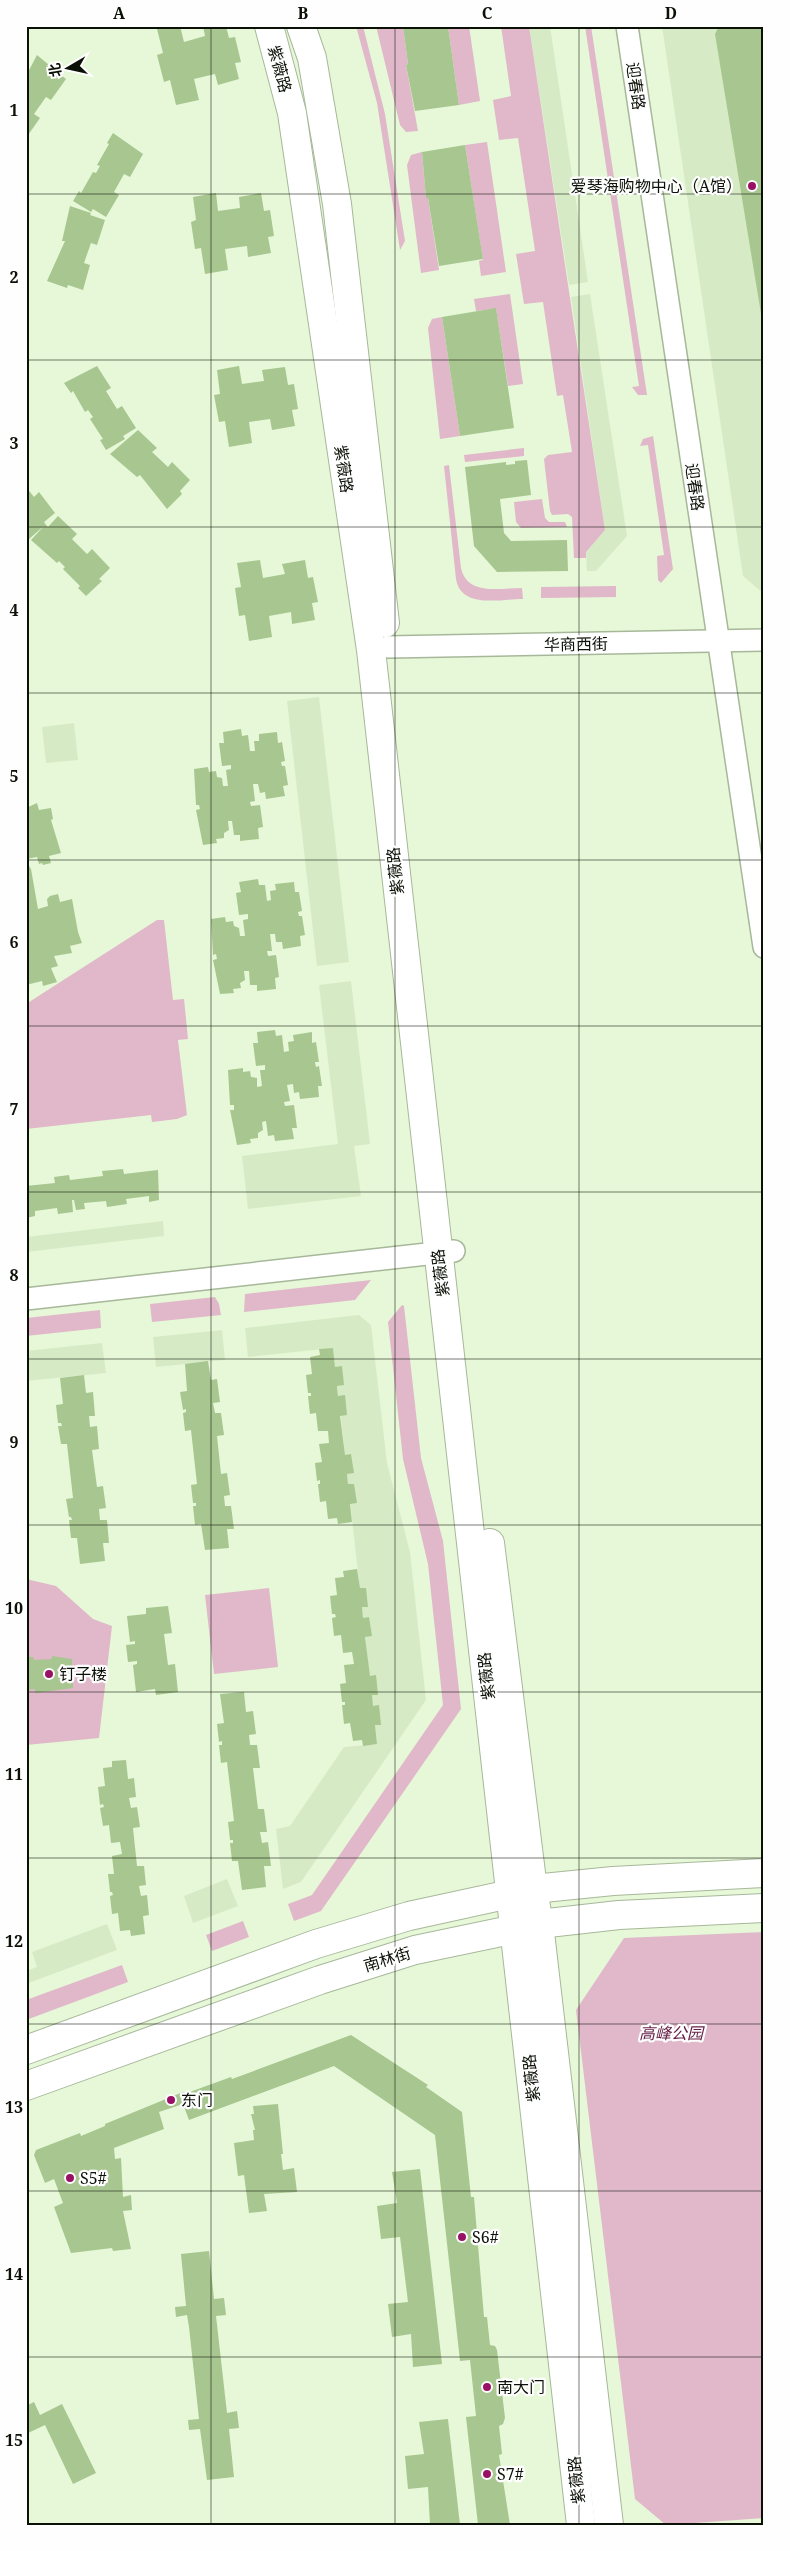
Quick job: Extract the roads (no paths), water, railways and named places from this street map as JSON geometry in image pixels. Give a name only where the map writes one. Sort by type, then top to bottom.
[{"type":"main road","name":"紫薇路","points":[[269,26],[292,113],[371,650],[446,1252],[521,1892],[609,2525]]},
{"type":"main road","name":"紫薇路","points":[[301,26],[312,58],[337,204],[388,648],[446,1252]]},
{"type":"main road","points":[[26,2050],[316,1944],[409,1916],[521,1892],[613,1881],[764,1873]]},
{"type":"main road","name":"南林街","points":[[26,2086],[320,1980],[414,1950],[527,1926],[619,1915],[764,1908]]},
{"type":"main road","name":"紫薇路","points":[[527,1926],[581,2525]]},
{"type":"street","name":"迎春路","points":[[627,26],[764,947]]},
{"type":"street","name":"华商西街","points":[[388,648],[764,640]]},
{"type":"street","points":[[26,1299],[446,1252]]},
{"type":"place","name":"爱琴海购物中心（A馆）","points":[[752,186]]},
{"type":"place","name":"钉子楼","points":[[49,1674]]},
{"type":"place","name":"东门","points":[[171,2100]]},
{"type":"place","name":"S5#","points":[[70,2178]]},
{"type":"place","name":"S6#","points":[[462,2237]]},
{"type":"place","name":"南大门","points":[[487,2387]]},
{"type":"place","name":"S7#","points":[[487,2474]]},
{"type":"park label","name":"高峰公园","points":[[671,2033]]}]
